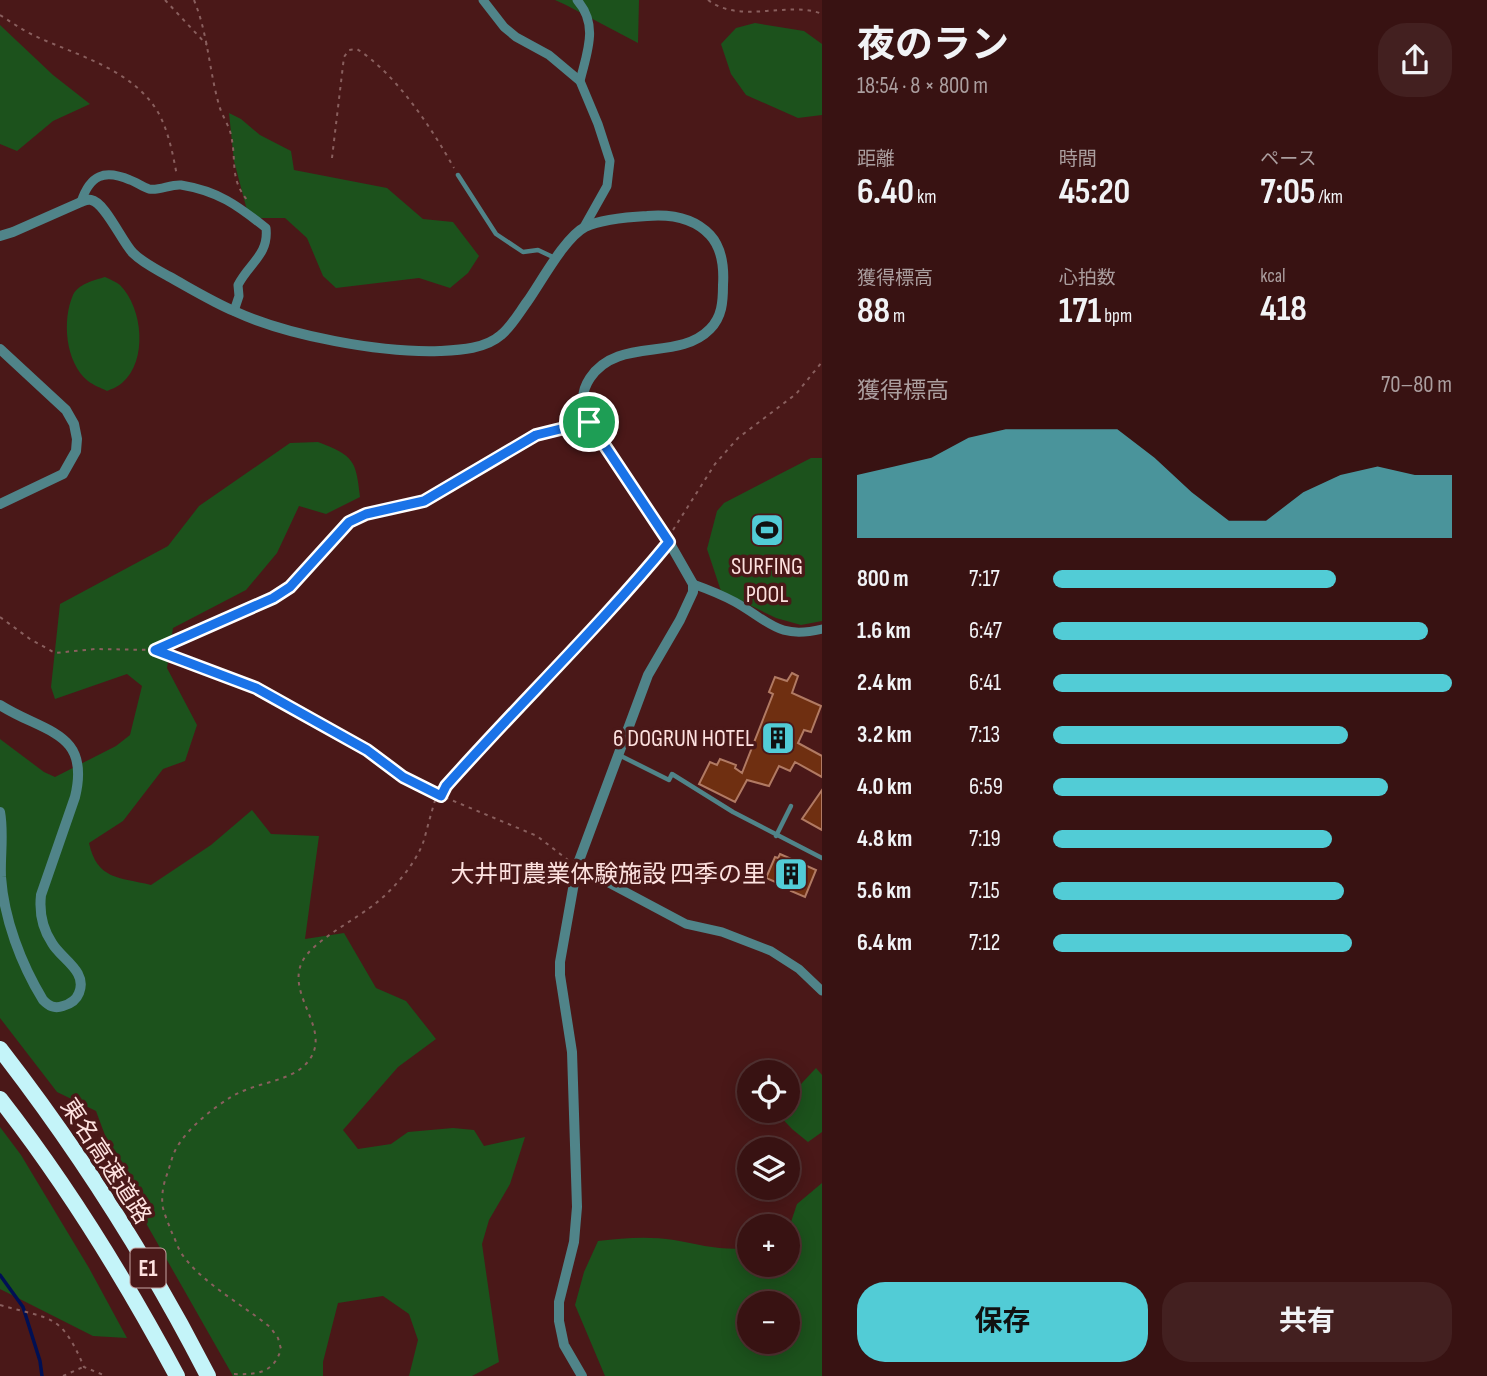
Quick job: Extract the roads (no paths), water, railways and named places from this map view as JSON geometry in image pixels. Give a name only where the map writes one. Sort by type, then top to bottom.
[{"type":"highway","name":"東名高速道路","points":[[0,1049],[82,1163],[137,1250],[208,1376]]},
{"type":"highway","name":"東名高速道路","points":[[0,1098],[59,1180],[116,1268],[177,1376]]},
{"type":"street","points":[[483,0],[504,27],[516,37],[549,55],[580,81],[610,161],[607,186],[584,228]]},
{"type":"street","points":[[577,0],[587,11],[592,34],[580,81]]},
{"type":"street","points":[[81,202],[91,181],[105,174],[113,174],[150,189],[178,185],[215,194],[233,202],[266,228],[264,251],[238,285],[239,296],[234,311]]},
{"type":"street","points":[[0,236],[91,200],[97,203],[128,247],[145,263],[234,311],[269,324],[368,346],[440,351],[470,348],[489,343],[501,335],[556,259],[584,228],[630,217],[681,218],[702,228],[716,243],[724,279],[722,307],[719,317],[709,331],[680,345],[629,353],[608,362],[593,374],[582,399],[589,422],[693,584],[693,592],[680,620],[648,675],[577,866],[567,915],[560,975],[572,1052],[577,1207],[574,1242],[558,1311],[564,1345],[582,1376]]},
{"type":"street","points":[[0,349],[66,410],[74,424],[77,439],[76,451],[63,474],[0,505]]},
{"type":"street","points":[[693,584],[734,602],[770,626],[790,632],[822,629]]},
{"type":"street","points":[[0,705],[57,735],[69,744],[76,755],[79,781],[41,895],[40,907],[41,919],[53,945],[76,969],[81,981],[75,1000],[57,1008],[49,1006],[43,1000],[20,952],[6,913],[1,877],[0,812]]},
{"type":"street","points":[[577,866],[686,924],[722,932],[771,951],[799,970],[822,991]]},
{"type":"lane","points":[[458,175],[496,234],[523,252],[538,250],[556,259]]},
{"type":"lane","points":[[618,755],[669,780],[672,775],[776,836],[822,858]]},
{"type":"lane","points":[[776,836],[791,806]]},
{"type":"waterway","points":[[0,1275],[23,1307],[42,1376]]},
{"type":"place","name":"SURFING POOL","points":[[767,530]]},
{"type":"place","name":"6 DOGRUN HOTEL","points":[[778,738]]},
{"type":"place","name":"大井町農業体験施設 四季の里","points":[[791,874]]}]
